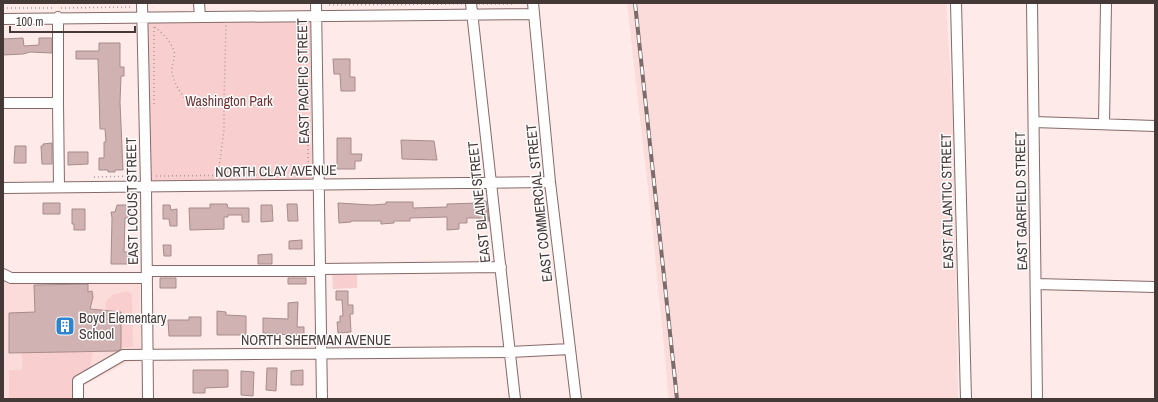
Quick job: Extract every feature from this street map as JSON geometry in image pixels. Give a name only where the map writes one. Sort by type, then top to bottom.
[{"type":"street","points":[[199,3],[200,17]]},
{"type":"street","name":"EAST PACIFIC STREET","points":[[316,3],[322,399]]},
{"type":"street","name":"EAST COMMERCIAL STREET","points":[[533,3],[550,182],[576,399]]},
{"type":"street","name":"EAST ATLANTIC STREET","points":[[956,3],[966,399]]},
{"type":"street","name":"EAST GARFIELD STREET","points":[[1032,3],[1037,399]]},
{"type":"street","points":[[1104,124],[1106,3]]},
{"type":"street","name":"EAST BLAINE STREET","points":[[471,4],[515,399]]},
{"type":"street","name":"EAST LOCUST STREET","points":[[137,5],[142,17],[146,187],[148,399]]},
{"type":"street","points":[[3,19],[58,17],[534,14]]},
{"type":"street","points":[[58,17],[59,186]]},
{"type":"street","points":[[3,103],[58,103]]},
{"type":"street","points":[[1034,122],[1155,126]]},
{"type":"street","name":"NORTH CLAY AVENUE","points":[[3,188],[59,186],[146,187],[550,182]]},
{"type":"street","points":[[3,274],[11,278],[501,267]]},
{"type":"street","points":[[1036,284],[1155,287]]},
{"type":"street","name":"NORTH SHERMAN AVENUE","points":[[78,394],[78,381],[123,355],[510,352],[570,349]]},
{"type":"path","points":[[152,3],[153,7]]},
{"type":"path","points":[[327,3],[327,5],[514,4]]},
{"type":"path","points":[[3,8],[137,5]]},
{"type":"path","points":[[218,176],[223,138],[226,21]]},
{"type":"path","points":[[151,24],[166,38],[174,51],[172,72],[174,80],[181,94],[191,105],[197,108],[203,108],[224,101]]},
{"type":"path","points":[[154,176],[271,175]]},
{"type":"shaded area","points":[[627,3],[946,3],[953,115],[958,399],[669,399],[652,224]]},
{"type":"shaded area","points":[[140,275],[141,361],[128,362],[83,386],[82,399],[3,399],[3,277]]},
{"type":"green space","name":"Washington Park","points":[[311,19],[312,179],[150,181],[148,21]]},
{"type":"green space","points":[[332,271],[357,271],[357,288],[333,289]]},
{"type":"green space","points":[[126,291],[132,294],[133,347],[121,348],[121,312],[105,311],[106,301],[112,295]]},
{"type":"green space","points":[[93,351],[90,368],[78,375],[73,399],[9,399],[9,370],[22,370],[22,352]]},
{"type":"building","points":[[23,38],[24,46],[39,45],[39,38],[52,38],[52,53],[30,52],[23,54],[3,55],[3,39]]},
{"type":"building","points":[[99,43],[120,43],[120,67],[124,67],[124,76],[121,76],[120,102],[123,170],[115,170],[115,172],[99,170],[99,158],[104,158],[104,142],[106,142],[105,129],[100,129],[98,59],[76,59],[76,51],[99,51]]},
{"type":"building","points":[[333,59],[350,59],[350,77],[355,77],[355,91],[341,91],[340,74],[334,74]]},
{"type":"building","points":[[337,138],[351,138],[351,154],[362,154],[361,161],[355,161],[355,169],[337,169]]},
{"type":"building","points":[[401,140],[434,141],[437,160],[402,159]]},
{"type":"building","points":[[52,143],[52,164],[42,164],[41,146],[43,146],[43,144]]},
{"type":"building","points":[[15,146],[26,146],[26,163],[14,163]]},
{"type":"building","points":[[68,152],[88,152],[88,164],[68,165]]},
{"type":"building","points":[[479,201],[486,201],[489,221],[480,221],[479,218],[467,218],[467,223],[459,223],[459,229],[447,230],[447,217],[410,218],[410,221],[394,221],[394,223],[381,224],[381,221],[351,221],[339,223],[338,203],[372,205],[386,204],[386,202],[413,202],[413,208],[447,207],[447,204],[479,203]]},
{"type":"building","points":[[43,203],[60,203],[60,214],[43,214]]},
{"type":"building","points":[[210,204],[227,204],[228,208],[249,208],[249,222],[242,222],[242,215],[228,215],[228,217],[224,217],[224,229],[190,230],[189,208],[210,208]]},
{"type":"building","points":[[287,204],[297,204],[298,221],[288,221]]},
{"type":"building","points":[[117,205],[126,205],[129,207],[130,217],[125,218],[124,252],[130,252],[130,264],[111,264],[111,212],[115,212]]},
{"type":"building","points":[[163,205],[170,205],[171,210],[177,209],[177,226],[170,226],[169,219],[163,219]]},
{"type":"building","points":[[261,205],[272,205],[273,221],[261,222]]},
{"type":"building","points":[[72,209],[85,209],[85,230],[74,230],[74,224],[72,224]]},
{"type":"building","points":[[302,240],[302,249],[289,249],[289,241]]},
{"type":"building","points":[[163,245],[171,245],[171,256],[164,256]]},
{"type":"building","points":[[272,254],[272,264],[258,264],[258,255]]},
{"type":"building","points":[[160,278],[176,278],[176,288],[160,288]]},
{"type":"building","points":[[288,278],[306,278],[306,284],[288,284]]},
{"type":"building","name":"Boyd Elementary School","points":[[88,284],[88,292],[92,291],[93,297],[90,309],[121,312],[121,349],[118,351],[9,353],[9,313],[35,312],[34,285]]},
{"type":"building","points":[[336,291],[348,291],[348,305],[353,305],[353,314],[350,314],[351,332],[338,333],[337,322],[340,322],[340,316],[343,316],[342,300],[336,300]]},
{"type":"building","points":[[298,302],[297,327],[304,327],[304,336],[263,333],[263,318],[288,319],[288,303]]},
{"type":"building","points":[[217,311],[226,312],[226,315],[246,316],[246,335],[217,335]]},
{"type":"building","points":[[189,317],[201,317],[201,336],[169,336],[168,320],[189,320]]},
{"type":"building","points":[[267,368],[277,368],[276,391],[266,390]]},
{"type":"building","points":[[193,370],[228,370],[228,387],[205,388],[205,393],[193,393]]},
{"type":"building","points":[[303,370],[303,385],[291,385],[291,371]]},
{"type":"building","points":[[241,371],[254,372],[253,396],[241,395]]},
{"type":"railway","points":[[635,3],[677,399]]},
{"type":"place","name":"Boyd Elementary School","points":[[65,326]]}]
